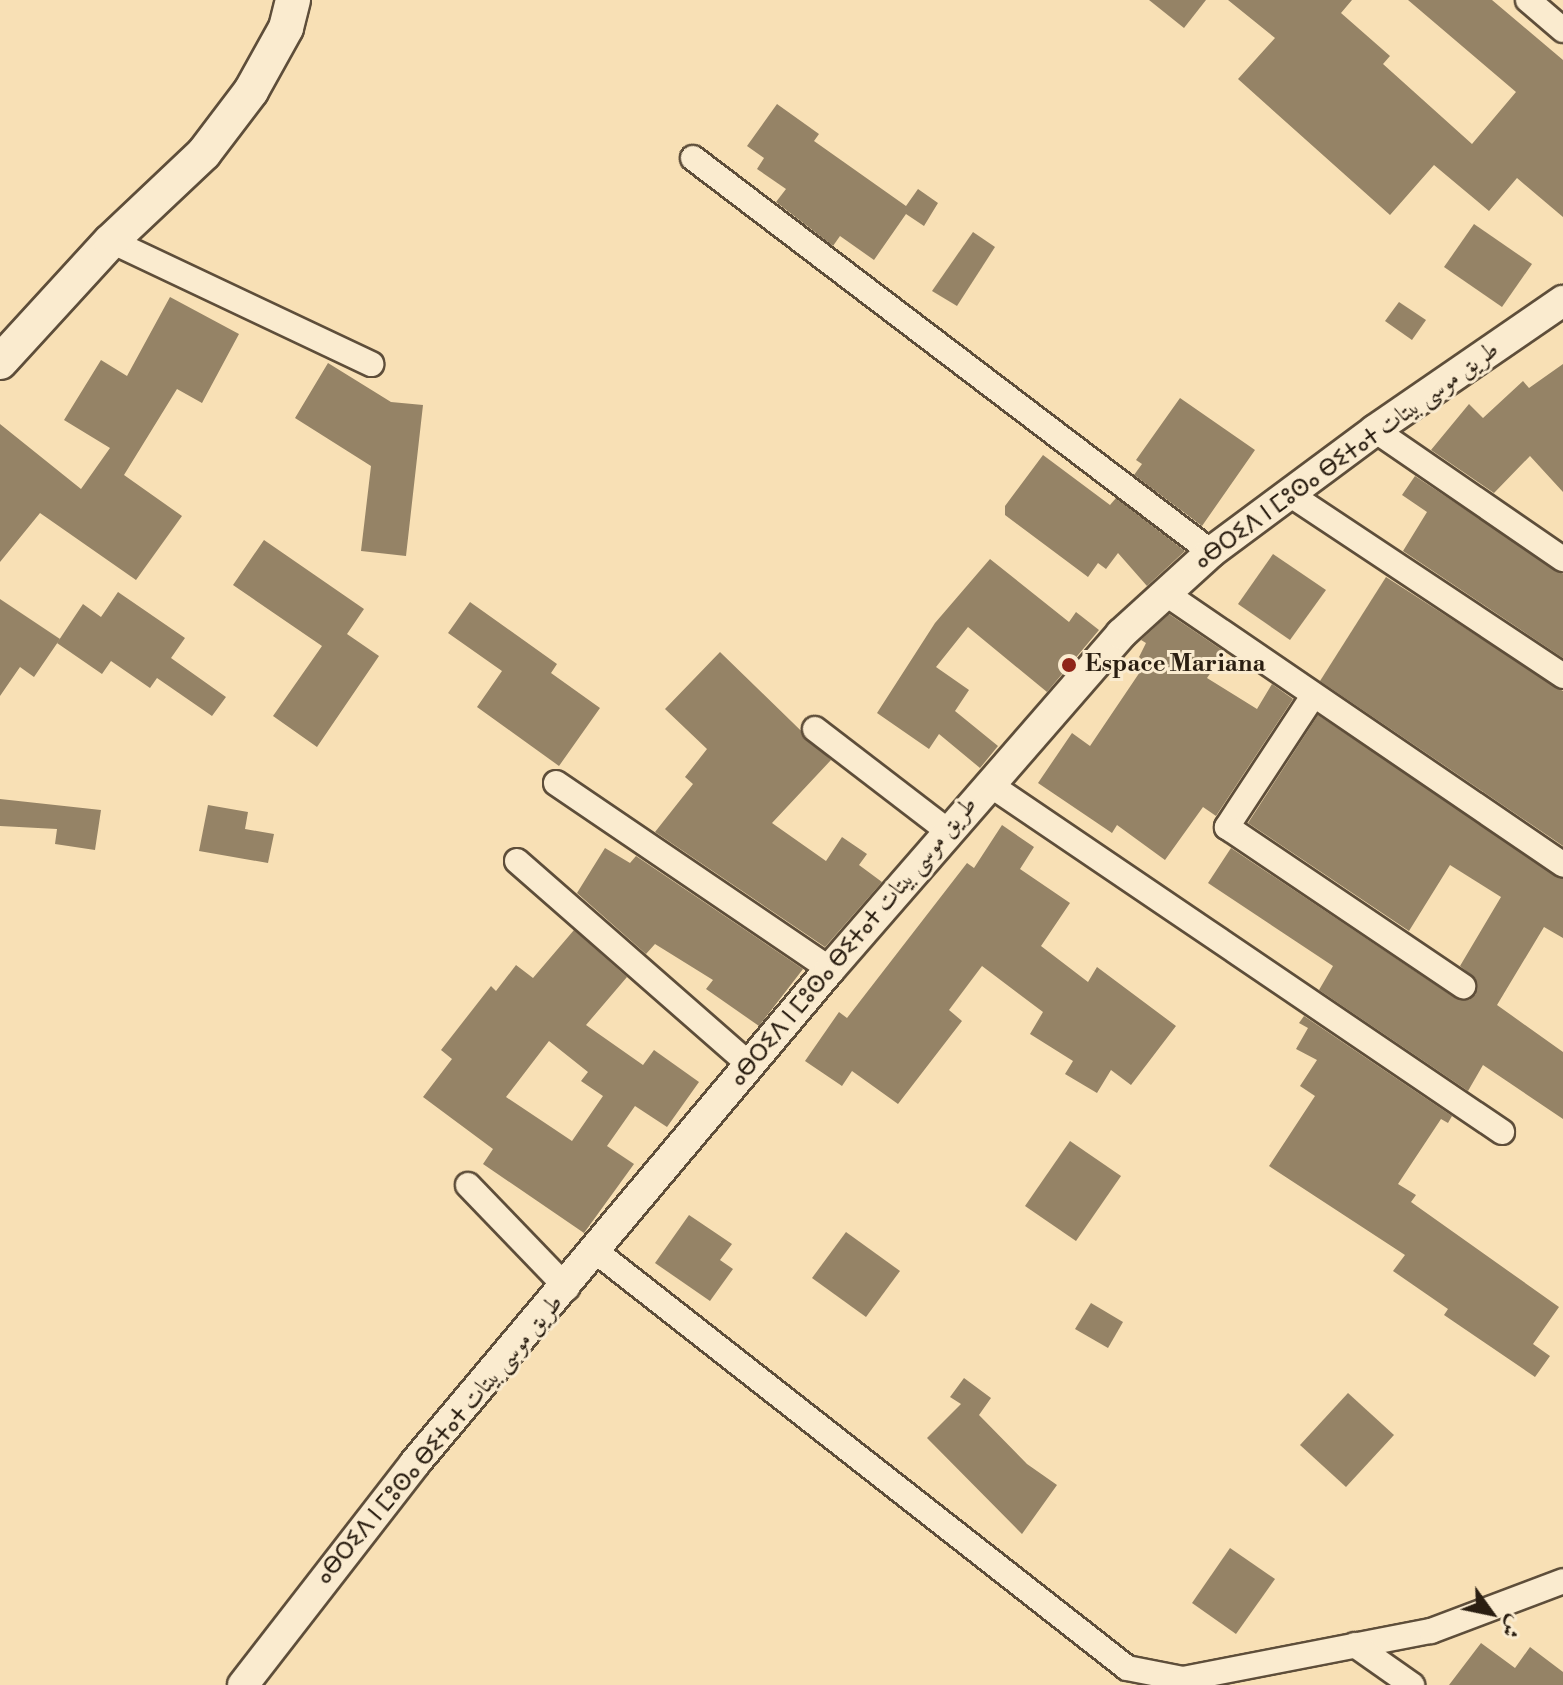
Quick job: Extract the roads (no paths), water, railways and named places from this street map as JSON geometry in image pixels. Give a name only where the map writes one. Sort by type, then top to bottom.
[{"type":"main road","points":[[0,362],[111,241],[204,153],[251,91],[286,28],[293,0]]},
{"type":"street","points":[[1528,0],[1563,30]]},
{"type":"street","points":[[693,158],[1211,552]]},
{"type":"street","points":[[111,241],[371,364]]},
{"type":"street","name":"ⴰⴱⵔⵉⴷ ⵏ ⵎⵓⵙⴰ ⴱⵉⵜⴰⵜ طريق موسى بيتات","points":[[243,1685],[415,1463],[567,1288],[594,1250],[830,969],[1121,634],[1211,552],[1375,430],[1563,301]]},
{"type":"street","points":[[1375,430],[1563,559]]},
{"type":"street","points":[[1291,495],[1563,676]]},
{"type":"street","points":[[1165,593],[1563,864]]},
{"type":"street","points":[[1313,696],[1227,827],[1463,986]]},
{"type":"street","points":[[815,729],[949,832]]},
{"type":"street","points":[[556,783],[830,969]]},
{"type":"street","points":[[989,784],[1502,1132]]},
{"type":"street","points":[[517,861],[750,1065]]},
{"type":"street","points":[[468,1185],[567,1288]]},
{"type":"street","points":[[594,1250],[1127,1668],[1183,1679],[1431,1631],[1563,1581]]},
{"type":"street","points":[[1355,1645],[1412,1685]]},
{"type":"place","name":"Espace Mariana","points":[[1069,665]]}]
